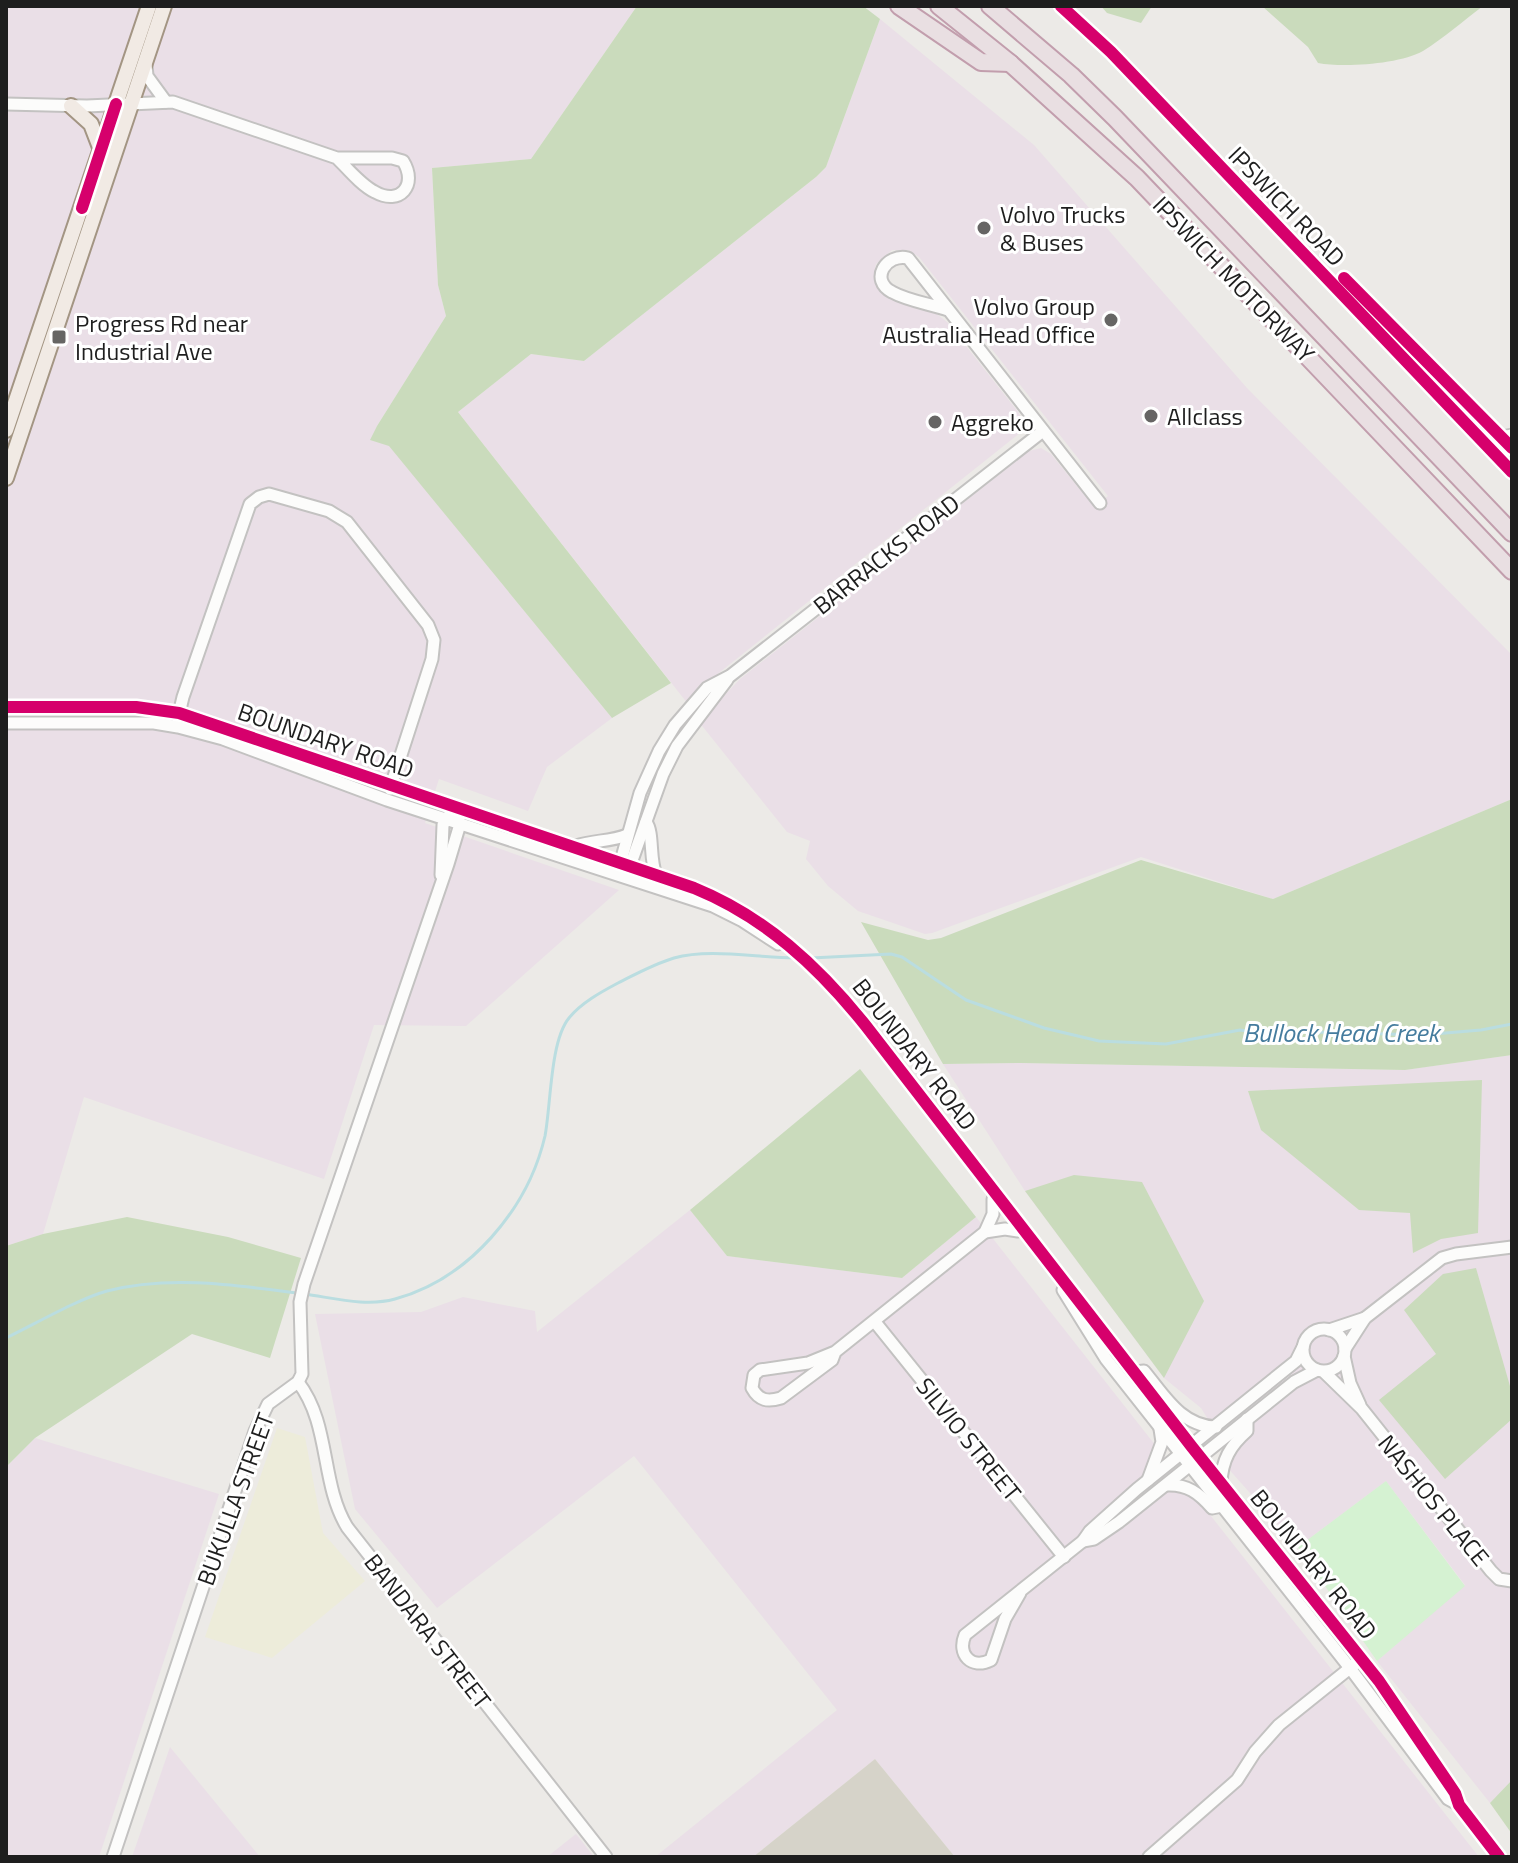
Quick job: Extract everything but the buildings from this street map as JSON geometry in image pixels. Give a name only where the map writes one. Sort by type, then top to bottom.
[{"type":"highway","points":[[899,6],[981,62],[1010,63]]},
{"type":"highway","name":"IPSWICH MOTORWAY","points":[[939,6],[1010,63],[1137,178],[1512,571]]},
{"type":"highway","name":"IPSWICH MOTORWAY","points":[[990,6],[1071,75],[1115,118],[1512,533]]},
{"type":"main road","points":[[6,478],[124,104],[149,6]]},
{"type":"main road","points":[[6,430],[101,150],[146,58],[164,6]]},
{"type":"main road","points":[[71,106],[91,124],[101,150]]},
{"type":"street","name":"IPSWICH ROAD","points":[[1061,6],[1111,52],[1512,472]]},
{"type":"street","points":[[146,58],[147,76],[166,102]]},
{"type":"street","points":[[6,104],[71,106],[166,102],[185,105],[337,158],[392,158],[403,161],[410,173],[408,184],[400,194],[388,197],[374,192],[337,158]]},
{"type":"street","points":[[948,310],[888,291],[881,282],[885,264],[893,258],[908,258],[1100,503]]},
{"type":"street","name":"BARRACKS ROAD","points":[[624,864],[627,835],[659,751],[675,725],[707,688],[730,676],[1043,431]]},
{"type":"street","points":[[1489,449],[1502,437],[1512,435]]},
{"type":"street","points":[[178,727],[179,713],[250,504],[269,494],[329,511],[347,522],[428,625],[434,640],[432,659],[387,800]]},
{"type":"street","name":"BARRACKS ROAD","points":[[619,876],[646,822],[677,746],[730,676]]},
{"type":"street","name":"BOUNDARY ROAD","points":[[6,707],[136,707],[179,713],[576,846],[714,896],[762,929],[814,976],[863,1027],[1379,1681],[1455,1793],[1459,1805],[1499,1857]]},
{"type":"street","name":"BOUNDARY ROAD","points":[[6,723],[154,723],[223,739],[387,800],[713,906],[762,929]]},
{"type":"street","points":[[441,877],[442,837],[446,819],[456,808]]},
{"type":"street","points":[[298,1382],[304,1364],[300,1302],[304,1284],[460,824],[456,808]]},
{"type":"street","points":[[646,822],[651,829],[650,854],[656,875]]},
{"type":"street","points":[[576,846],[627,835]]},
{"type":"street","name":"BOUNDARY ROAD","points":[[863,1027],[1066,1295],[1106,1359],[1350,1668],[1448,1799],[1459,1805]]},
{"type":"street","points":[[835,1352],[832,1360],[781,1398],[771,1401],[761,1399],[752,1388],[754,1375],[760,1370],[808,1363],[835,1352],[875,1322],[985,1232],[993,1214],[993,1199]]},
{"type":"street","points":[[985,1232],[1018,1231]]},
{"type":"street","points":[[1020,1593],[1005,1619],[991,1660],[981,1664],[969,1660],[962,1654],[961,1644],[965,1635],[1064,1557],[1148,1480],[1296,1361],[1315,1331],[1329,1330],[1365,1318],[1442,1258],[1512,1247]]},
{"type":"street","points":[[1083,1541],[1094,1539],[1167,1485],[1294,1382],[1337,1367],[1365,1318]]},
{"type":"street","name":"SILVIO STREET","points":[[875,1322],[1064,1557]]},
{"type":"street","points":[[1329,1330],[1340,1337],[1344,1353]]},
{"type":"street","points":[[1303,1347],[1306,1361],[1320,1371]]},
{"type":"street","name":"NASHOS PLACE","points":[[1344,1353],[1350,1383],[1362,1409]]},
{"type":"street","points":[[1135,1372],[1144,1371],[1179,1414],[1196,1423],[1216,1427]]},
{"type":"street","name":"NASHOS PLACE","points":[[1320,1371],[1362,1409],[1491,1571],[1499,1579],[1512,1581]]},
{"type":"street","name":"BUKULLA STREET","points":[[113,1857],[255,1431],[268,1404],[298,1382]]},
{"type":"street","name":"BANDARA STREET","points":[[298,1382],[315,1409],[335,1502],[347,1527],[606,1857]]},
{"type":"street","points":[[1221,1483],[1226,1455],[1234,1442],[1247,1431],[1247,1419]]},
{"type":"street","points":[[1148,1480],[1162,1442],[1160,1429]]},
{"type":"street","points":[[1167,1485],[1186,1487],[1201,1496],[1212,1508],[1222,1506]]},
{"type":"street","points":[[1149,1857],[1237,1780],[1255,1752],[1279,1725],[1361,1660]]},
{"type":"shaded area","points":[[6,6],[637,6],[531,159],[432,168],[438,285],[446,316],[371,440],[389,445],[612,718],[547,767],[528,811],[439,779],[425,823],[619,890],[466,1026],[374,1025],[324,1179],[84,1097],[43,1234],[6,1246]]},
{"type":"shaded area","points":[[880,19],[1034,145],[1247,388],[1512,655],[1512,799],[1273,899],[1141,857],[925,934],[858,911],[828,886],[806,859],[810,841],[787,832],[699,722],[740,679],[1029,451],[1041,448],[1051,454],[1094,507],[1108,496],[919,257],[908,250],[892,250],[876,264],[874,274],[877,286],[889,298],[929,308],[947,322],[1019,413],[1023,423],[1021,432],[720,672],[688,704],[458,412],[531,354],[584,361],[816,177],[826,167]]},
{"type":"shaded area","points":[[1512,1055],[1512,1780],[1490,1803],[1377,1661],[1465,1585],[1386,1481],[1298,1547],[1226,1466],[1230,1455],[1201,1408],[1164,1378],[1025,1191],[943,1064],[1404,1070]]},
{"type":"shaded area","points":[[690,1210],[727,1256],[902,1278],[976,1217],[1479,1857],[955,1857],[875,1759],[753,1857],[655,1857],[837,1710],[634,1456],[437,1608],[355,1509],[315,1314],[421,1312],[463,1297],[535,1311],[537,1332]]},
{"type":"shaded area","points":[[35,1438],[219,1494],[99,1857],[6,1857],[6,1467]]},
{"type":"shaded area","points":[[170,1747],[260,1857],[132,1857]]},
{"type":"shaded area","points":[[875,1759],[955,1857],[753,1857]]},
{"type":"shaded area","points":[[576,1834],[594,1857],[547,1857]]},
{"type":"green space","points":[[637,6],[863,6],[880,19],[826,167],[816,177],[584,361],[531,354],[458,412],[671,683],[612,718],[389,446],[370,440],[446,316],[438,285],[432,168],[531,159]]},
{"type":"green space","points":[[1101,6],[1152,6],[1141,23],[1107,13]]},
{"type":"green space","points":[[1262,6],[1483,6],[1423,51],[1387,62],[1342,65],[1318,63],[1308,47]]},
{"type":"green space","points":[[1512,799],[1512,1055],[1405,1070],[943,1064],[861,922],[928,940],[941,938],[1141,860],[1273,899]]},
{"type":"green space","points":[[860,1069],[976,1217],[902,1278],[727,1256],[690,1210]]},
{"type":"green space","points":[[1482,1080],[1478,1233],[1441,1239],[1413,1253],[1410,1213],[1359,1210],[1261,1130],[1248,1091]]},
{"type":"green space","points":[[1074,1175],[1142,1182],[1204,1301],[1164,1378],[1025,1191]]},
{"type":"green space","points":[[127,1217],[228,1237],[301,1258],[270,1358],[192,1334],[35,1438],[6,1467],[6,1246],[43,1234]]},
{"type":"green space","points":[[1476,1268],[1512,1393],[1512,1419],[1445,1479],[1379,1400],[1436,1354],[1404,1310],[1443,1274]]},
{"type":"green space","points":[[277,1428],[305,1437],[323,1533],[365,1581],[272,1658],[205,1637]]},
{"type":"green space","points":[[1386,1481],[1465,1586],[1377,1661],[1298,1547]]},
{"type":"green space","points":[[1512,1780],[1512,1834],[1490,1803]]},
{"type":"waterway","name":"Bullock Head Creek","points":[[811,958],[891,954],[902,957],[966,1000],[1044,1028],[1099,1041],[1166,1044],[1240,1030],[1422,1035],[1512,1024]]},
{"type":"waterway","name":"Bullock Head Creek","points":[[304,1294],[361,1302],[395,1299],[447,1275],[491,1237],[510,1214],[537,1163],[545,1136],[555,1057],[563,1028],[569,1018],[592,998],[652,966],[688,955],[795,958]]},
{"type":"waterway","name":"Bullock Head Creek","points":[[6,1338],[83,1300],[130,1286],[202,1283],[297,1293]]},
{"type":"cycle path","points":[[1061,6],[1111,52],[1512,472]]},
{"type":"cycle path","points":[[82,208],[116,104]]},
{"type":"cycle path","points":[[1344,278],[1512,448]]},
{"type":"cycle path","points":[[6,707],[136,707],[179,713],[694,888],[744,913],[789,945],[829,983],[866,1026],[1192,1447],[1379,1681],[1455,1793],[1459,1805],[1499,1857]]},
{"type":"place","name":"Volvo Trucks & Buses","points":[[984,228]]},
{"type":"place","name":"Volvo Group Australia Head Office","points":[[1111,320]]},
{"type":"place","name":"Progress Rd near Industrial Ave","points":[[59,337]]},
{"type":"place","name":"Allclass","points":[[1151,416]]},
{"type":"place","name":"Aggreko","points":[[935,422]]}]
